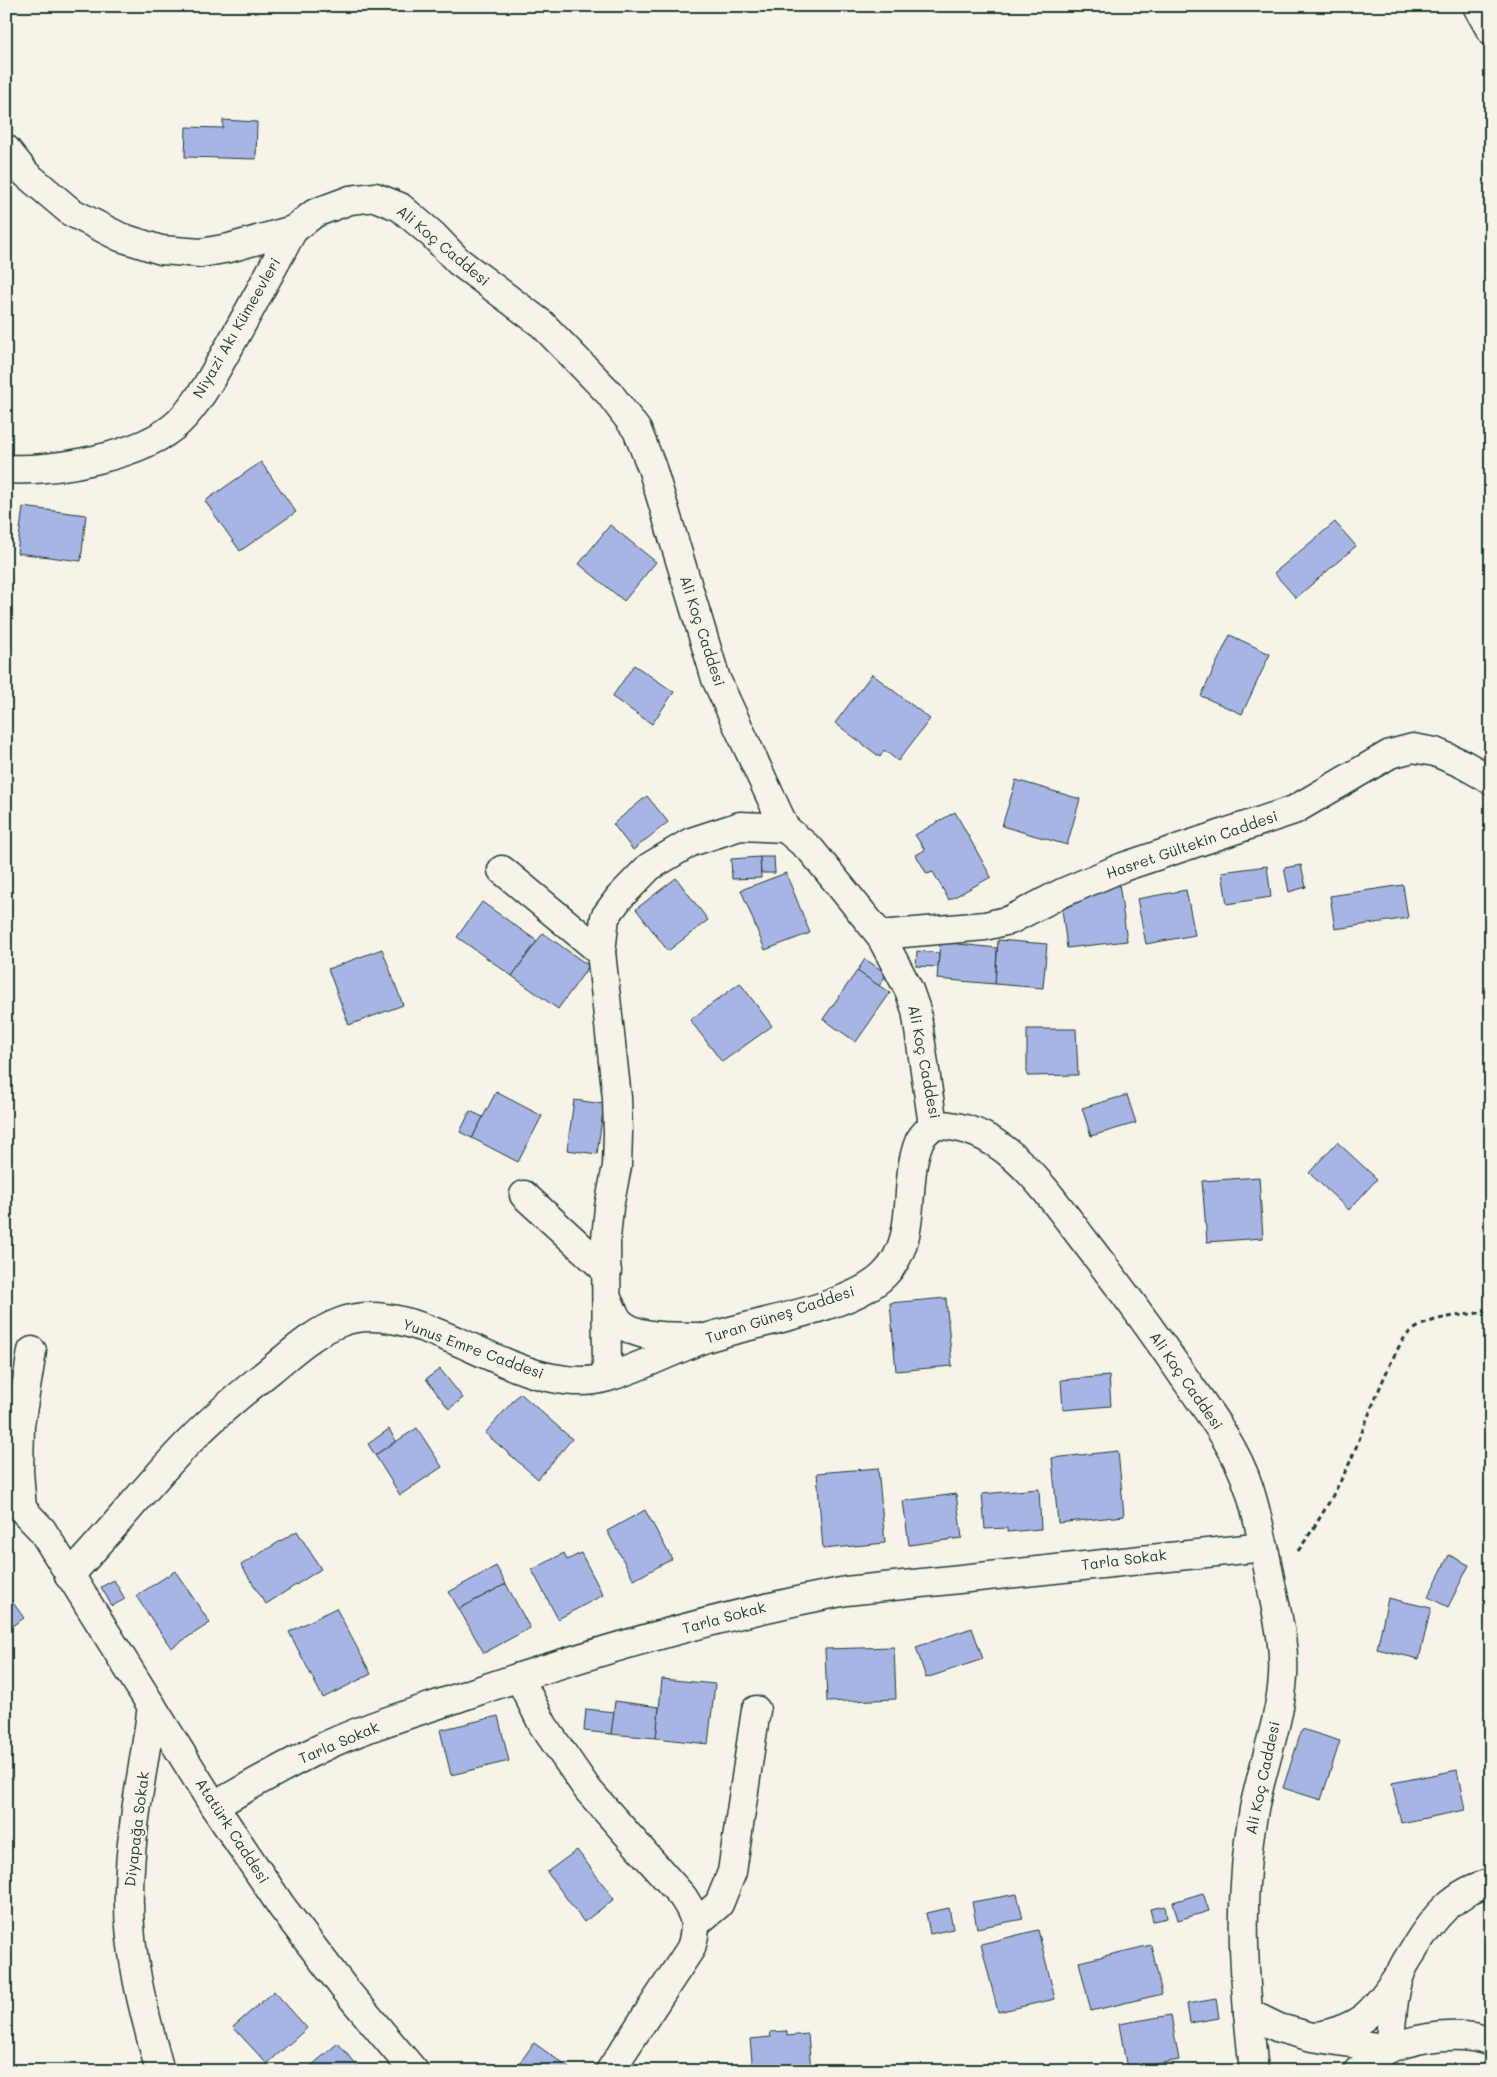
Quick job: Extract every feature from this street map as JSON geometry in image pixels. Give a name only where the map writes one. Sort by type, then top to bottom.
[{"type":"street","points":[[1477,6],[1491,31]]},
{"type":"street","points":[[6,149],[26,174],[71,212],[120,237],[161,250],[201,254],[293,230]]},
{"type":"street","name":"Ali Koç Caddesi","points":[[293,230],[316,213],[350,200],[375,197],[400,208],[433,235],[458,261],[542,324],[609,393],[637,430],[652,468],[716,679],[786,828],[811,850],[880,935],[909,990],[916,1010],[933,1125],[950,1124],[971,1129],[1006,1150],[1036,1178],[1132,1302],[1226,1438],[1249,1487],[1264,1547],[1280,1628],[1283,1678],[1254,1810],[1245,1878],[1242,1949],[1254,2071]]},
{"type":"street","name":"Niyazi Akı Kümeevleri","points":[[6,469],[24,470],[90,462],[143,444],[178,423],[203,393],[293,230]]},
{"type":"street","name":"Hasret Gültekin Caddesi","points":[[880,935],[985,926],[1010,920],[1062,893],[1123,867],[1294,810],[1390,754],[1413,748],[1435,752],[1463,764],[1491,780]]},
{"type":"street","points":[[607,1377],[608,1207],[617,1166],[618,1133],[617,1098],[601,952],[605,917],[619,898],[649,867],[691,842],[740,826],[786,828]]},
{"type":"street","points":[[502,870],[601,952]]},
{"type":"street","name":"Turan Güneş Caddesi","points":[[607,1377],[708,1338],[799,1313],[853,1295],[884,1275],[899,1254],[907,1228],[920,1140],[933,1125]]},
{"type":"street","points":[[524,1195],[607,1271]]},
{"type":"street","points":[[607,1299],[619,1320],[628,1328],[639,1332],[708,1338]]},
{"type":"street","name":"Yunus Emre Caddesi","points":[[69,1576],[187,1444],[233,1401],[314,1335],[343,1321],[377,1318],[407,1322],[504,1363],[550,1378],[582,1382],[607,1377]]},
{"type":"street","points":[[14,1505],[19,1471],[20,1425],[32,1351]]},
{"type":"street","name":"Atatürk Caddesi","points":[[14,1505],[42,1530],[214,1806],[282,1907],[344,1988],[414,2071]]},
{"type":"street","name":"Tarla Sokak","points":[[214,1806],[319,1749],[395,1719],[519,1677],[707,1622],[778,1604],[846,1591],[1264,1547]]},
{"type":"street","points":[[519,1677],[562,1755],[588,1790],[683,1897],[694,1915],[696,1931],[691,1948],[680,1969],[610,2071]]},
{"type":"street","name":"Diyapağa Sokak","points":[[152,1706],[132,1846],[129,1891],[130,1934],[160,2071]]},
{"type":"street","points":[[695,1924],[719,1904],[732,1872],[756,1710]]},
{"type":"street","points":[[1312,2038],[1343,2031],[1370,2014],[1401,1972],[1430,1923],[1443,1909],[1469,1890],[1491,1883]]},
{"type":"street","points":[[1358,2071],[1389,2049],[1394,2006],[1401,1972]]},
{"type":"street","points":[[1248,2013],[1279,2028],[1312,2038],[1389,2049],[1445,2036],[1467,2037],[1491,2042]]},
{"type":"path","points":[[1271,1585],[1317,1524],[1349,1463],[1395,1355],[1406,1335],[1421,1324],[1485,1312]]},
{"type":"building","points":[[223,120],[257,122],[256,159],[185,157],[186,127],[223,128]]},
{"type":"building","points":[[261,462],[296,512],[240,551],[205,501]]},
{"type":"building","points":[[23,507],[86,515],[81,561],[17,553]]},
{"type":"building","points":[[1335,522],[1356,546],[1296,598],[1274,573]]},
{"type":"building","points":[[610,525],[656,562],[624,601],[579,564]]},
{"type":"building","points":[[1230,635],[1270,654],[1242,714],[1201,696]]},
{"type":"building","points":[[634,665],[674,692],[652,724],[612,697]]},
{"type":"building","points":[[872,674],[930,719],[898,761],[884,750],[880,757],[835,723]]},
{"type":"building","points":[[1016,780],[1080,799],[1067,845],[1002,826]]},
{"type":"building","points":[[647,796],[668,822],[633,850],[613,824]]},
{"type":"building","points":[[955,812],[991,877],[949,900],[933,872],[927,874],[916,855],[925,850],[915,835]]},
{"type":"building","points":[[760,857],[761,878],[732,879],[731,859]]},
{"type":"building","points":[[760,857],[774,857],[775,873],[761,873]]},
{"type":"building","points":[[1301,865],[1306,887],[1289,892],[1284,868]]},
{"type":"building","points":[[1267,866],[1271,897],[1227,904],[1222,872]]},
{"type":"building","points":[[786,873],[810,933],[765,950],[741,890]]},
{"type":"building","points":[[676,878],[708,920],[668,951],[636,909]]},
{"type":"building","points":[[1119,883],[1127,941],[1067,948],[1062,909]]},
{"type":"building","points":[[1403,885],[1408,918],[1335,929],[1330,896]]},
{"type":"building","points":[[1186,890],[1195,935],[1146,944],[1137,899]]},
{"type":"building","points":[[482,902],[537,941],[512,976],[457,937]]},
{"type":"building","points":[[543,933],[589,966],[558,1009],[512,976]]},
{"type":"building","points":[[998,940],[1047,944],[1043,988],[995,984]]},
{"type":"building","points":[[940,942],[997,948],[995,984],[937,979]]},
{"type":"building","points":[[382,949],[403,1005],[349,1025],[328,969]]},
{"type":"building","points":[[917,951],[939,953],[938,967],[916,966]]},
{"type":"building","points":[[865,959],[887,974],[879,986],[857,971]]},
{"type":"building","points":[[857,971],[890,993],[856,1042],[823,1019]]},
{"type":"building","points":[[740,983],[772,1026],[722,1062],[690,1020]]},
{"type":"building","points":[[1027,1029],[1076,1029],[1078,1075],[1027,1076]]},
{"type":"building","points":[[496,1092],[542,1116],[518,1162],[472,1138]]},
{"type":"building","points":[[1127,1095],[1136,1123],[1091,1136],[1082,1108]]},
{"type":"building","points":[[574,1100],[604,1104],[597,1154],[567,1150]]},
{"type":"building","points":[[470,1111],[483,1117],[472,1138],[460,1132]]},
{"type":"building","points":[[1337,1142],[1377,1179],[1349,1210],[1309,1173]]},
{"type":"building","points":[[1259,1177],[1263,1238],[1207,1242],[1202,1181]]},
{"type":"building","points":[[946,1298],[952,1366],[896,1371],[890,1303]]},
{"type":"building","points":[[440,1369],[463,1398],[449,1409],[426,1379]]},
{"type":"building","points":[[1109,1376],[1111,1406],[1063,1410],[1061,1380]]},
{"type":"building","points":[[520,1393],[572,1439],[538,1479],[485,1433]]},
{"type":"building","points":[[417,1428],[442,1467],[400,1495],[375,1455]]},
{"type":"building","points":[[389,1429],[396,1441],[375,1455],[368,1444]]},
{"type":"building","points":[[1118,1451],[1124,1516],[1058,1523],[1052,1458]]},
{"type":"building","points":[[878,1468],[885,1543],[823,1549],[817,1473]]},
{"type":"building","points":[[1039,1489],[1041,1529],[1007,1532],[1007,1528],[985,1529],[982,1494]]},
{"type":"building","points":[[956,1494],[962,1538],[909,1545],[903,1501]]},
{"type":"building","points":[[645,1510],[672,1559],[634,1580],[607,1531]]},
{"type":"building","points":[[297,1531],[321,1569],[266,1604],[241,1565]]},
{"type":"building","points":[[564,1553],[567,1560],[581,1553],[603,1595],[558,1619],[532,1570]]},
{"type":"building","points":[[1449,1555],[1469,1565],[1448,1607],[1428,1597]]},
{"type":"building","points":[[496,1566],[506,1584],[459,1609],[449,1592]]},
{"type":"building","points":[[175,1571],[210,1623],[171,1648],[136,1596]]},
{"type":"building","points":[[114,1580],[125,1599],[112,1606],[101,1587]]},
{"type":"building","points":[[506,1584],[530,1628],[484,1653],[459,1609]]},
{"type":"building","points":[[6,1593],[24,1618],[6,1630]]},
{"type":"building","points":[[1388,1598],[1431,1608],[1419,1659],[1377,1649]]},
{"type":"building","points":[[336,1608],[371,1674],[323,1698],[289,1632]]},
{"type":"building","points":[[972,1628],[983,1659],[926,1678],[916,1647]]},
{"type":"building","points":[[894,1647],[896,1699],[827,1702],[825,1649]]},
{"type":"building","points":[[662,1679],[715,1684],[708,1744],[656,1738]]},
{"type":"building","points":[[615,1701],[659,1707],[656,1738],[611,1734]]},
{"type":"building","points":[[586,1709],[614,1712],[611,1734],[584,1731]]},
{"type":"building","points":[[498,1716],[509,1761],[451,1775],[440,1730]]},
{"type":"building","points":[[1302,1729],[1340,1741],[1321,1800],[1283,1788]]},
{"type":"building","points":[[6,1743],[11,1777],[6,1778]]},
{"type":"building","points":[[1457,1770],[1465,1810],[1401,1823],[1392,1783]]},
{"type":"building","points":[[577,1850],[614,1899],[584,1922],[547,1872]]},
{"type":"building","points":[[1203,1893],[1209,1911],[1178,1920],[1173,1902]]},
{"type":"building","points":[[1017,1894],[1023,1919],[977,1928],[972,1902]]},
{"type":"building","points":[[1165,1906],[1167,1918],[1153,1921],[1150,1909]]},
{"type":"building","points":[[949,1908],[953,1929],[930,1934],[926,1913]]},
{"type":"building","points":[[1038,1930],[1055,1999],[998,2012],[981,1944]]},
{"type":"building","points":[[1151,1945],[1162,1994],[1091,2011],[1079,1962]]},
{"type":"building","points":[[274,1991],[307,2028],[267,2064],[233,2027]]},
{"type":"building","points":[[1216,1999],[1219,2018],[1190,2023],[1187,2004]]},
{"type":"building","points":[[1171,2015],[1179,2060],[1127,2069],[1119,2024]]},
{"type":"building","points":[[787,2031],[787,2036],[808,2034],[811,2071],[753,2071],[750,2039],[771,2037],[770,2032]]},
{"type":"building","points":[[338,2043],[361,2071],[305,2071]]},
{"type":"building","points":[[534,2043],[569,2068],[566,2071],[514,2071]]}]
